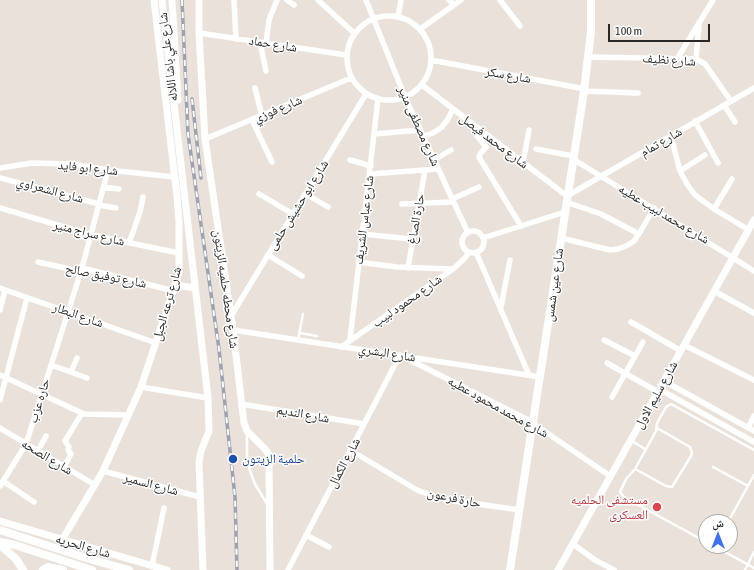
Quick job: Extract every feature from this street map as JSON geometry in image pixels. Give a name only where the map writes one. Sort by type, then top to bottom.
[{"type":"main road","name":"شارع عين شمس","points":[[510,570],[534,424],[584,90],[591,31],[591,0]]},
{"type":"main road","points":[[0,530],[20,538],[129,570]]},
{"type":"main road","points":[[0,542],[15,545],[92,570]]},
{"type":"main road","points":[[0,545],[16,559],[23,570]]},
{"type":"main road","points":[[43,570],[48,567],[63,570]]},
{"type":"street","name":"شارع ترعه الجبل","points":[[62,540],[103,471],[141,387],[175,288],[180,266],[179,221],[175,177],[154,0]]},
{"type":"street","name":"شارع علي باشا اللاله","points":[[162,0],[179,154]]},
{"type":"street","points":[[172,0],[178,100],[179,154],[208,398],[209,431],[201,451],[199,462],[203,570]]},
{"type":"street","name":"شارع محطه حلميه الزيتون","points":[[199,0],[199,33],[205,140],[233,330],[241,404],[247,431]]},
{"type":"street","points":[[234,0],[236,39]]},
{"type":"street","points":[[266,71],[263,43],[277,0]]},
{"type":"street","points":[[287,0],[294,5]]},
{"type":"street","points":[[318,0],[354,33]]},
{"type":"street","name":"شارع مصطفى منير","points":[[366,0],[405,98],[468,233]]},
{"type":"street","points":[[398,17],[401,0]]},
{"type":"street","points":[[449,0],[454,5]]},
{"type":"street","points":[[420,29],[461,0]]},
{"type":"street","points":[[500,0],[520,26]]},
{"type":"street","points":[[677,59],[713,0]]},
{"type":"street","points":[[386,16],[406,19],[420,29],[426,38],[431,60],[428,74],[422,85],[405,98],[392,101],[378,99],[366,94],[357,87],[348,71],[346,55],[348,44],[354,33],[373,18],[386,16]]},
{"type":"street","points":[[696,60],[699,24]]},
{"type":"street","name":"شارع حماد","points":[[199,33],[346,55]]},
{"type":"street","name":"شارع نظيف","points":[[588,57],[696,60],[705,64],[731,101]]},
{"type":"street","name":"شارع سكر","points":[[431,60],[584,90],[638,93]]},
{"type":"street","name":"شارع فوزي","points":[[205,140],[351,78]]},
{"type":"street","name":"شارع محمد فيصل","points":[[422,85],[523,162],[567,199],[601,214],[639,234]]},
{"type":"street","points":[[255,88],[262,116]]},
{"type":"street","name":"شارع تمام","points":[[567,199],[602,176],[754,88]]},
{"type":"street","name":"شارع ابو حشيش حلمى","points":[[230,316],[366,94]]},
{"type":"street","name":"شارع عباس الشريف","points":[[350,340],[378,99]]},
{"type":"street","points":[[724,105],[735,122]]},
{"type":"street","points":[[424,136],[433,133],[442,126],[448,119],[453,109]]},
{"type":"street","points":[[252,120],[272,162]]},
{"type":"street","points":[[695,121],[718,163]]},
{"type":"street","points":[[374,134],[420,130]]},
{"type":"street","points":[[481,130],[477,136],[486,147],[479,157],[521,226]]},
{"type":"street","points":[[523,162],[529,130]]},
{"type":"street","points":[[671,136],[680,171],[687,184],[695,194],[714,209],[752,225]]},
{"type":"street","name":"شارع محمد لبيب عطيه","points":[[536,149],[573,157],[754,271]]},
{"type":"street","points":[[434,160],[451,150]]},
{"type":"street","points":[[680,171],[705,156]]},
{"type":"street","points":[[350,160],[370,166]]},
{"type":"street","name":"شارع ابو فايد","points":[[0,168],[32,163],[72,164],[108,170],[175,177]]},
{"type":"street","points":[[370,174],[438,169]]},
{"type":"street","name":"حاره عزب","points":[[2,483],[26,444],[67,311],[82,268],[108,170]]},
{"type":"street","name":"حارة الصاغ","points":[[408,268],[425,170]]},
{"type":"street","name":"شارع الشعراوي","points":[[0,178],[116,208]]},
{"type":"street","points":[[714,209],[732,179]]},
{"type":"street","points":[[104,187],[119,189]]},
{"type":"street","points":[[402,204],[453,200],[479,187]]},
{"type":"street","points":[[259,194],[293,214]]},
{"type":"street","points":[[306,194],[328,207]]},
{"type":"street","points":[[129,243],[140,212],[143,197]]},
{"type":"street","name":"شارع سراج منير","points":[[0,208],[91,235],[179,253]]},
{"type":"street","points":[[561,238],[610,250],[618,249],[634,241],[654,208]]},
{"type":"street","points":[[483,238],[565,212]]},
{"type":"street","name":"شارع سليم الاول","points":[[558,570],[752,225]]},
{"type":"street","points":[[477,232],[483,238],[483,247],[476,252],[469,252],[463,244],[464,238],[468,233],[477,232]]},
{"type":"street","points":[[362,234],[412,239]]},
{"type":"street","name":"شارع محمود لبيب","points":[[341,347],[453,269],[469,252]]},
{"type":"street","points":[[476,252],[529,375]]},
{"type":"street","points":[[268,255],[302,276]]},
{"type":"street","points":[[500,307],[510,260]]},
{"type":"street","name":"شارع توفيق صالح","points":[[38,262],[74,270],[82,268],[175,288]]},
{"type":"street","points":[[358,262],[408,268],[453,269]]},
{"type":"street","points":[[175,288],[195,288]]},
{"type":"street","points":[[0,310],[3,289]]},
{"type":"street","name":"شارع البطار","points":[[3,289],[156,343]]},
{"type":"street","points":[[714,291],[754,313]]},
{"type":"street","points":[[0,400],[27,298]]},
{"type":"street","points":[[631,322],[682,348],[754,380]]},
{"type":"street","name":"شارع البشري","points":[[233,330],[540,377]]},
{"type":"street","points":[[604,340],[635,356]]},
{"type":"street","points":[[612,397],[643,342]]},
{"type":"street","name":"شارع محمد محمود عطيه","points":[[401,356],[534,424],[610,476]]},
{"type":"street","name":"شارع الكمال","points":[[288,570],[350,450],[401,356]]},
{"type":"street","points":[[71,372],[78,358]]},
{"type":"street","points":[[607,363],[754,442]]},
{"type":"street","points":[[51,365],[87,378]]},
{"type":"street","points":[[0,375],[82,413],[128,415]]},
{"type":"street","points":[[664,381],[754,431]]},
{"type":"street","points":[[141,387],[208,398]]},
{"type":"street","name":"شارع النديم","points":[[241,404],[364,424]]},
{"type":"street","points":[[64,467],[71,454],[65,441],[82,413]]},
{"type":"street","points":[[748,428],[754,416]]},
{"type":"street","name":"شارع الصحه","points":[[0,428],[95,485]]},
{"type":"street","points":[[247,431],[265,448],[268,455],[270,570]]},
{"type":"street","points":[[38,452],[46,436]]},
{"type":"street","name":"حارة فرعون","points":[[350,450],[412,487],[433,496],[449,500],[520,510]]},
{"type":"street","name":"شارع السمير","points":[[103,471],[200,497]]},
{"type":"street","points":[[2,483],[34,502]]},
{"type":"street","points":[[152,566],[164,508]]},
{"type":"street","name":"شارع الحريه","points":[[0,521],[167,570]]},
{"type":"street","points":[[306,535],[330,547]]},
{"type":"street","points":[[573,544],[595,560],[614,570]]},
{"type":"lane","points":[[298,340],[303,314]]},
{"type":"lane","points":[[300,333],[317,336]]},
{"type":"lane","points":[[698,538],[621,495],[621,488],[626,479],[635,469],[657,428],[657,423],[666,407],[671,404],[674,405],[754,450]]},
{"type":"lane","points":[[635,469],[666,486],[672,487],[692,453],[690,447],[657,428]]},
{"type":"lane","points":[[247,431],[247,458],[250,471],[255,484],[269,506]]},
{"type":"lane","points":[[630,440],[645,449]]},
{"type":"lane","points":[[713,467],[748,486]]},
{"type":"lane","points":[[732,514],[754,475]]},
{"type":"lane","points":[[744,570],[754,552]]},
{"type":"lane","points":[[730,554],[754,568]]},
{"type":"railway","points":[[182,0],[188,134],[219,349],[235,497],[237,570]]},
{"type":"railway","points":[[192,99],[201,178]]},
{"type":"place","name":"حلمية الزيتون","points":[[233,459]]},
{"type":"place","name":"مستشفى الحلميه العسكرى","points":[[657,507]]}]
